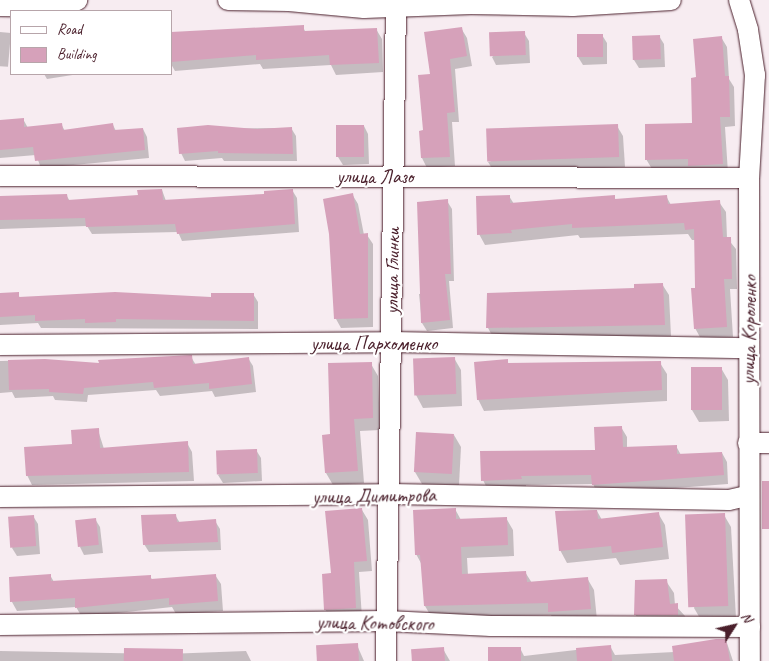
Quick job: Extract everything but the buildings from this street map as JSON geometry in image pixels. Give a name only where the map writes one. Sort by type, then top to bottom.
[{"type":"street","points":[[0,6],[62,7],[77,0]]},
{"type":"street","points":[[228,0],[289,1],[364,8],[396,2],[572,6],[670,0]]},
{"type":"street","name":"улица Короленко","points":[[739,0],[748,30],[755,76],[750,178],[748,443],[748,496],[751,519],[750,661]]},
{"type":"street","name":"улица Глинки","points":[[386,661],[396,2]]},
{"type":"street","name":"улица Лазо","points":[[0,176],[750,178]]},
{"type":"street","name":"улица Пархоменко","points":[[0,345],[392,342],[749,348]]},
{"type":"street","points":[[748,443],[769,443]]},
{"type":"street","name":"улица Димитрова","points":[[0,497],[390,494],[729,500],[748,496]]},
{"type":"street","name":"улица Котовского","points":[[0,625],[387,621],[491,626],[750,627]]}]
